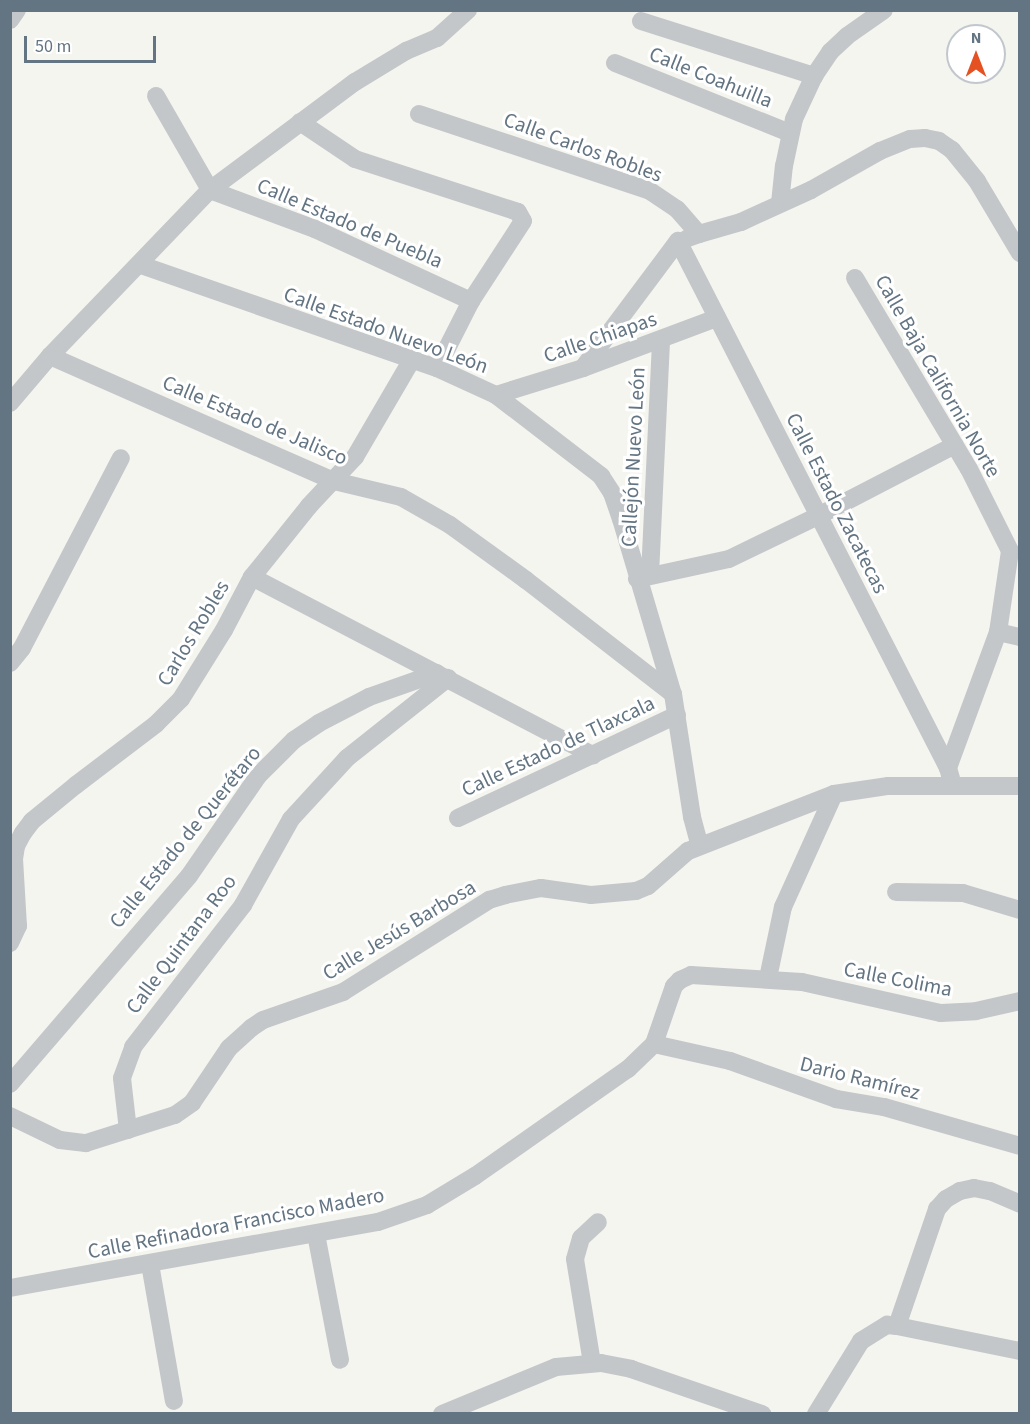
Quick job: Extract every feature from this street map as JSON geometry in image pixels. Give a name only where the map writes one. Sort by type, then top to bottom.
[{"type":"street","points":[[10,20],[17,10]]},
{"type":"street","points":[[10,404],[50,356],[141,265],[210,190],[365,75],[406,51],[437,38],[468,10]]},
{"type":"street","points":[[780,203],[790,133],[814,76],[831,52],[847,36],[884,10]]},
{"type":"street","points":[[641,21],[814,76]]},
{"type":"street","name":"Calle Coahuilla","points":[[615,63],[790,133]]},
{"type":"street","points":[[156,96],[210,190]]},
{"type":"street","name":"Calle Carlos Robles","points":[[419,114],[650,191],[677,209],[699,234]]},
{"type":"street","points":[[300,122],[355,159],[518,212],[523,222],[471,301],[437,368]]},
{"type":"street","points":[[583,368],[678,241],[741,222],[811,190],[880,150],[910,139],[925,138],[939,141],[952,150],[977,181],[1020,253]]},
{"type":"street","name":"Calle Estado de Puebla","points":[[210,190],[315,229],[471,301]]},
{"type":"street","name":"Calle Estado Zacatecas","points":[[678,241],[951,776]]},
{"type":"street","name":"Calle Estado Nuevo León","points":[[141,265],[411,361],[437,368],[496,395],[601,476],[612,493],[643,577],[673,694],[692,816],[700,846]]},
{"type":"street","name":"Calle Baja California Norte","points":[[855,278],[1015,549],[998,632],[951,776]]},
{"type":"street","name":"Calle Chiapas","points":[[496,395],[661,341],[717,318]]},
{"type":"street","name":"Callejón Nuevo León","points":[[643,577],[661,341]]},
{"type":"street","name":"Calle Estado de Jalisco","points":[[50,356],[334,481],[401,497],[450,525],[526,580],[673,694]]},
{"type":"street","name":"Carlos Robles","points":[[10,943],[18,926],[14,859],[16,846],[23,833],[32,821],[156,724],[181,699],[224,630],[252,577],[309,506],[355,457],[411,361]]},
{"type":"street","points":[[643,577],[729,559],[955,445]]},
{"type":"street","points":[[10,663],[22,648],[121,458]]},
{"type":"street","points":[[252,577],[593,755]]},
{"type":"street","points":[[998,632],[1020,637]]},
{"type":"street","name":"Calle Estado de Querétaro","points":[[10,1084],[189,876],[258,776],[294,740],[319,723],[369,697],[443,675]]},
{"type":"street","name":"Calle Quintana Roo","points":[[128,1130],[122,1078],[133,1047],[243,905],[291,819],[347,758],[443,675]]},
{"type":"street","name":"Calle Estado de Tlaxcala","points":[[458,818],[676,715]]},
{"type":"street","name":"Calle Jesús Barbosa","points":[[10,1116],[25,1121],[48,1136],[70,1143],[97,1141],[175,1115],[192,1103],[229,1048],[251,1028],[263,1020],[343,992],[489,900],[505,894],[541,888],[591,894],[636,891],[648,886],[682,856],[700,846],[724,839],[834,794],[951,776],[1020,786]]},
{"type":"street","points":[[768,978],[783,907],[834,794]]},
{"type":"street","points":[[896,892],[963,893],[1020,910]]},
{"type":"street","name":"Calle Refinadora Francisco Madero","points":[[10,1288],[378,1222],[428,1205],[475,1176],[628,1069],[654,1044],[674,986],[680,980],[697,974],[768,978]]},
{"type":"street","name":"Calle Colima","points":[[768,978],[802,982],[941,1013],[976,1011],[1020,1000]]},
{"type":"street","name":"Dario Ramírez","points":[[654,1044],[730,1061],[836,1099],[884,1107],[1020,1146]]},
{"type":"street","points":[[897,1326],[937,1209],[946,1199],[960,1191],[974,1188],[990,1191],[1020,1204]]},
{"type":"street","points":[[592,1363],[575,1259],[581,1238],[598,1222]]},
{"type":"street","points":[[316,1234],[340,1360]]},
{"type":"street","points":[[150,1264],[174,1401]]},
{"type":"street","points":[[816,1413],[861,1341],[887,1325],[1020,1351]]},
{"type":"street","points":[[442,1413],[556,1367],[592,1363],[631,1369],[762,1413]]}]
